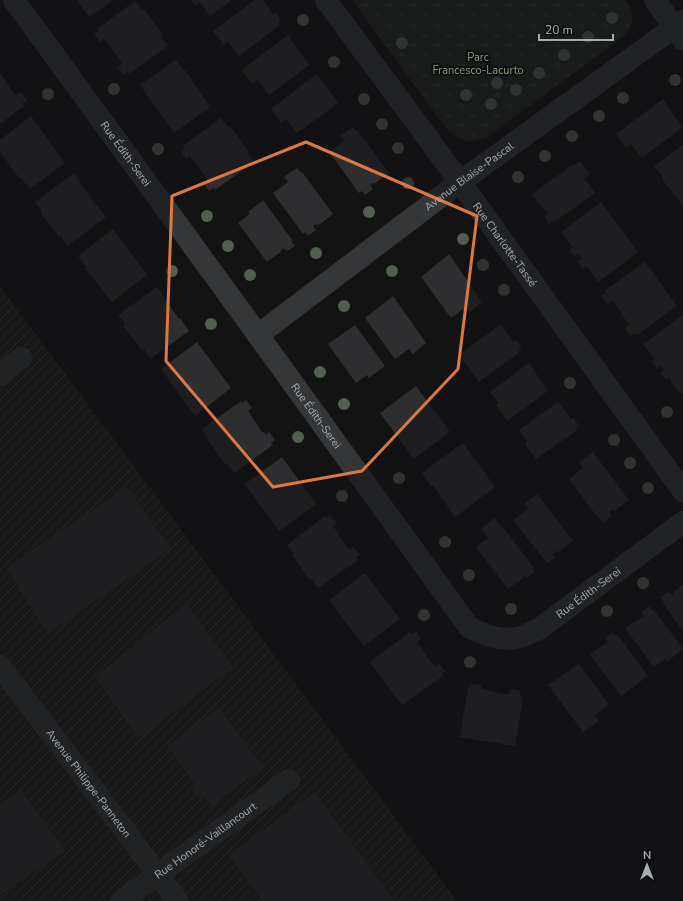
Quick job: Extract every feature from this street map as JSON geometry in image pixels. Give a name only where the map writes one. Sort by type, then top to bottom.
[{"type":"street","name":"Rue Édith-Serei","points":[[14,0],[469,627],[484,635],[501,638],[521,637],[539,629],[683,522]]},
{"type":"street","name":"Rue Charlotte-Tassé","points":[[326,0],[460,182],[683,491]]},
{"type":"street","points":[[655,0],[680,29]]},
{"type":"street","name":"Avenue Blaise-Pascal","points":[[258,335],[460,182],[680,29]]},
{"type":"street","points":[[0,374],[21,358]]},
{"type":"street","name":"Avenue Philippe-Panneton","points":[[0,666],[178,901]]},
{"type":"street","name":"Rue Honoré-Vaillancourt","points":[[121,901],[289,780]]},
{"type":"highlighted area","points":[[306,142],[477,216],[458,369],[362,471],[273,487],[166,361],[172,196]]},
{"type":"shaded area","points":[[0,286],[457,901],[0,901]]},
{"type":"green space","name":"Parc Francesco-Lacurto","points":[[352,0],[625,0],[631,9],[632,22],[624,36],[486,138],[475,141],[466,141],[458,138],[448,131]]},
{"type":"building","points":[[77,0],[113,0],[89,17]]},
{"type":"building","points":[[191,0],[232,0],[210,16],[200,2],[195,6]]},
{"type":"building","points":[[255,0],[263,0],[273,15],[276,12],[281,20],[278,22],[280,25],[239,56],[228,42],[224,45],[213,31]]},
{"type":"building","points":[[135,1],[142,10],[144,9],[163,35],[161,36],[168,46],[129,74],[128,71],[123,74],[118,67],[122,63],[106,41],[104,39],[100,42],[94,34],[99,31],[97,29]]},
{"type":"building","points":[[288,35],[309,65],[269,95],[258,80],[252,84],[242,70]]},
{"type":"building","points":[[176,60],[184,71],[185,70],[210,107],[174,133],[140,85]]},
{"type":"building","points":[[0,73],[14,94],[17,95],[21,92],[27,101],[22,103],[24,106],[0,124]]},
{"type":"building","points":[[317,74],[338,103],[297,133],[286,119],[281,123],[271,109]]},
{"type":"building","points":[[663,99],[682,128],[642,158],[631,144],[626,148],[616,134]]},
{"type":"building","points":[[31,116],[65,163],[30,189],[21,178],[20,179],[3,156],[0,150],[0,140]]},
{"type":"building","points":[[221,118],[228,127],[230,126],[239,138],[254,162],[215,190],[214,188],[209,191],[204,183],[208,180],[190,156],[186,159],[181,152],[185,149],[183,146]]},
{"type":"building","points":[[353,127],[356,131],[358,131],[389,173],[374,184],[373,183],[370,185],[373,189],[365,195],[362,191],[359,193],[329,152],[344,141],[340,136]]},
{"type":"building","points":[[683,145],[683,206],[654,166]]},
{"type":"building","points":[[580,161],[590,174],[584,178],[595,193],[549,224],[544,216],[548,214],[532,194]]},
{"type":"building","points":[[297,168],[301,173],[302,172],[333,214],[320,224],[313,226],[316,230],[308,236],[305,232],[303,234],[273,193],[288,182],[284,177]]},
{"type":"building","points":[[74,173],[96,206],[97,205],[106,217],[67,246],[61,236],[59,237],[40,212],[42,211],[35,202]]},
{"type":"building","points":[[263,200],[293,241],[292,242],[295,246],[287,251],[284,248],[267,262],[238,223],[250,214],[248,212]]},
{"type":"building","points":[[601,202],[638,252],[598,282],[587,266],[583,269],[578,261],[582,258],[578,254],[574,257],[569,250],[573,247],[561,232]]},
{"type":"building","points":[[113,229],[147,275],[112,302],[85,268],[87,268],[78,256]]},
{"type":"building","points":[[449,254],[482,302],[469,313],[465,308],[451,318],[421,277]]},
{"type":"building","points":[[645,262],[677,306],[637,335],[635,333],[630,336],[625,328],[629,325],[614,302],[611,301],[607,304],[601,296],[606,293],[604,291]]},
{"type":"building","points":[[157,287],[189,331],[150,359],[144,349],[142,351],[123,326],[125,324],[118,315]]},
{"type":"building","points":[[393,296],[426,343],[413,354],[409,349],[395,359],[365,318]]},
{"type":"building","points":[[683,315],[683,392],[680,394],[669,378],[666,380],[660,373],[664,370],[661,366],[657,369],[651,361],[655,359],[643,344]]},
{"type":"building","points":[[501,324],[513,342],[516,340],[522,347],[518,349],[520,352],[479,382],[459,355]]},
{"type":"building","points":[[355,325],[385,366],[369,378],[367,375],[356,383],[328,344]]},
{"type":"building","points":[[197,342],[231,388],[195,416],[161,369]]},
{"type":"building","points":[[529,363],[548,391],[507,421],[496,405],[499,403],[490,392]]},
{"type":"building","points":[[416,386],[450,432],[414,459],[380,413]]},
{"type":"building","points":[[246,400],[252,408],[248,411],[263,433],[264,432],[266,435],[269,432],[275,440],[271,443],[273,445],[234,473],[227,463],[225,464],[202,429],[241,401],[242,403]]},
{"type":"building","points":[[558,402],[570,417],[570,420],[573,418],[579,425],[576,427],[577,430],[536,459],[525,444],[527,442],[519,430]]},
{"type":"building","points":[[463,443],[495,487],[455,517],[433,485],[431,486],[422,473]]},
{"type":"building","points":[[593,452],[629,500],[614,511],[613,509],[609,512],[611,516],[603,522],[599,519],[569,479],[583,468],[579,462]]},
{"type":"building","points":[[282,457],[316,504],[279,531],[245,484]]},
{"type":"building","points":[[127,487],[171,549],[48,633],[6,568]]},
{"type":"building","points":[[537,494],[573,541],[558,552],[557,551],[552,554],[555,557],[547,563],[513,520],[528,509],[524,504]]},
{"type":"building","points":[[330,515],[337,523],[333,526],[348,548],[350,549],[354,547],[360,555],[356,558],[358,560],[318,588],[312,579],[310,580],[292,555],[294,554],[287,545],[325,516],[326,518]]},
{"type":"building","points":[[495,518],[534,568],[532,569],[534,572],[527,578],[524,575],[522,577],[523,578],[508,589],[476,547],[488,538],[481,529]]},
{"type":"building","points":[[365,573],[400,619],[364,646],[329,600]]},
{"type":"building","points":[[683,585],[683,631],[662,602],[664,601],[661,597],[669,592],[672,595],[674,593],[673,592]]},
{"type":"building","points":[[186,604],[233,667],[139,738],[95,677]]},
{"type":"building","points":[[649,606],[652,610],[653,609],[683,649],[667,662],[665,659],[654,667],[625,628],[644,616],[641,612]]},
{"type":"building","points":[[416,631],[421,639],[417,642],[432,664],[433,663],[435,666],[439,663],[445,671],[441,674],[443,676],[402,705],[370,662],[410,632],[412,634]]},
{"type":"building","points":[[613,632],[616,636],[618,635],[648,676],[621,696],[590,654],[608,642],[606,638]]},
{"type":"building","points":[[579,664],[609,705],[595,715],[599,721],[583,732],[548,685]]},
{"type":"building","points":[[471,684],[481,685],[481,689],[507,695],[507,693],[510,694],[511,689],[520,691],[520,695],[523,696],[515,746],[460,737],[468,687],[471,688]]},
{"type":"building","points":[[219,708],[263,767],[212,806],[205,797],[194,795],[195,784],[167,746]]},
{"type":"building","points":[[21,790],[65,851],[0,895],[0,805]]},
{"type":"building","points":[[314,792],[394,901],[263,901],[229,855]]}]
